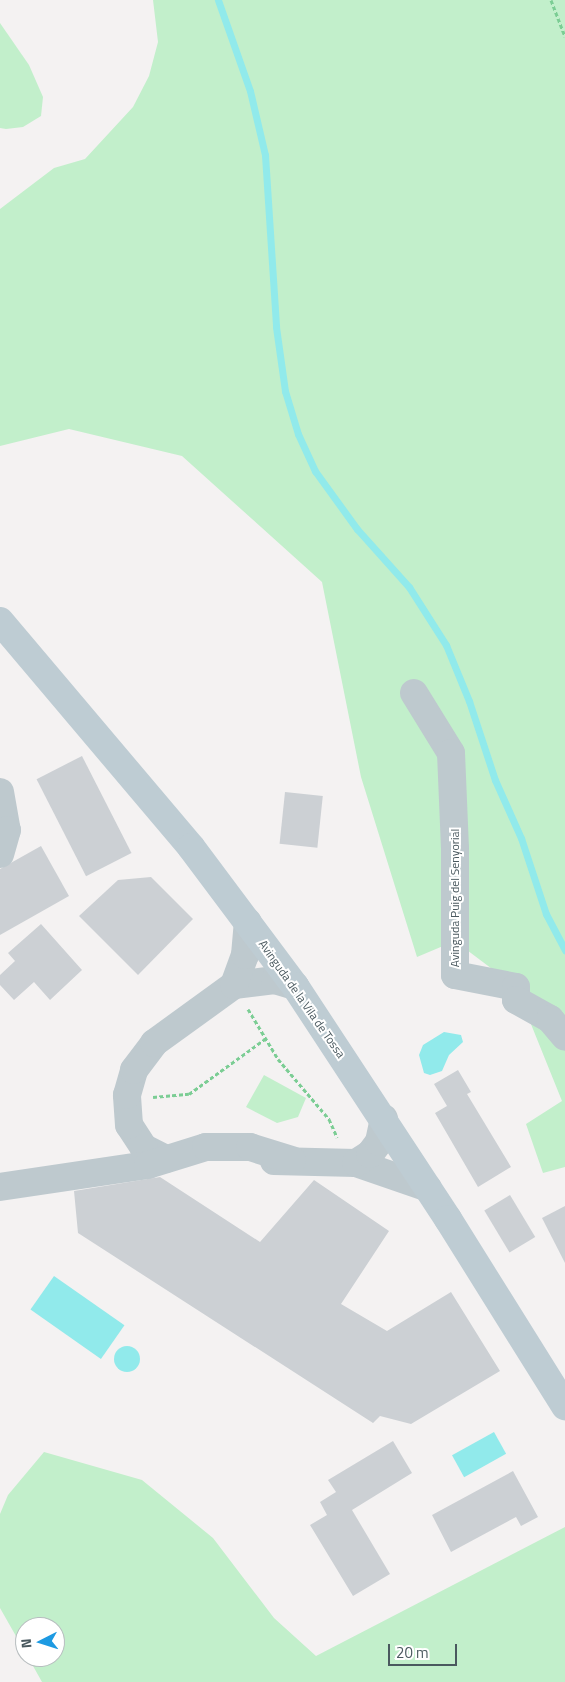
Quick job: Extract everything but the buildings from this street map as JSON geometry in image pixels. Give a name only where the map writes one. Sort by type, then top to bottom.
[{"type":"main road","name":"Avinguda de la Vila de Tossa","points":[[0,621],[191,847],[296,986],[428,1188],[565,1406]]},
{"type":"street","name":"Avinguda Puig del Senyorial","points":[[414,694],[450,753],[456,849],[455,974],[516,987],[516,1000],[550,1019],[565,1037]]},
{"type":"street","points":[[0,792],[7,830],[0,854]]},
{"type":"street","points":[[240,995],[248,922]]},
{"type":"street","points":[[95,1172],[116,1154],[129,1125],[127,1095],[143,1056],[166,1032],[269,980],[296,986]]},
{"type":"street","points":[[129,1125],[144,1148],[172,1158],[197,1163],[292,1160],[348,1154],[370,1154],[379,1142],[384,1120]]},
{"type":"street","points":[[348,1154],[428,1188]]},
{"type":"street","points":[[0,1187],[131,1168],[172,1158]]},
{"type":"path","points":[[551,0],[565,36]]},
{"type":"path","points":[[240,995],[278,1059],[329,1119],[348,1154]]},
{"type":"path","points":[[145,1097],[189,1094],[265,1039]]},
{"type":"green space","points":[[153,0],[565,0],[565,1167],[543,1173],[526,1124],[562,1101],[516,987],[455,941],[417,957],[361,777],[322,582],[182,456],[69,429],[0,446],[0,209],[54,168],[85,159],[133,107],[149,76],[158,42]]},
{"type":"green space","points":[[0,23],[29,65],[43,97],[41,116],[23,127],[0,128]]},
{"type":"green space","points":[[264,1075],[306,1098],[298,1117],[277,1123],[246,1107]]},
{"type":"green space","points":[[44,1452],[142,1480],[213,1538],[274,1618],[316,1656],[565,1527],[565,1682],[42,1682],[34,1667],[65,1667],[65,1617],[15,1617],[15,1634],[0,1608],[0,1514],[8,1495]]},
{"type":"water","points":[[444,1032],[461,1035],[463,1042],[449,1055],[442,1071],[430,1075],[424,1073],[419,1055],[423,1045]]},
{"type":"water","points":[[54,1276],[124,1325],[101,1359],[30,1310]]},
{"type":"water","points":[[127,1346],[136,1350],[140,1359],[136,1368],[127,1372],[118,1368],[114,1359],[118,1350]]},
{"type":"water","points":[[494,1432],[506,1454],[464,1477],[452,1455]]},
{"type":"waterway","points":[[218,0],[250,91],[265,155],[276,327],[285,391],[298,434],[315,471],[357,529],[409,587],[446,645],[469,701],[495,780],[521,838],[546,914],[565,950]]}]
